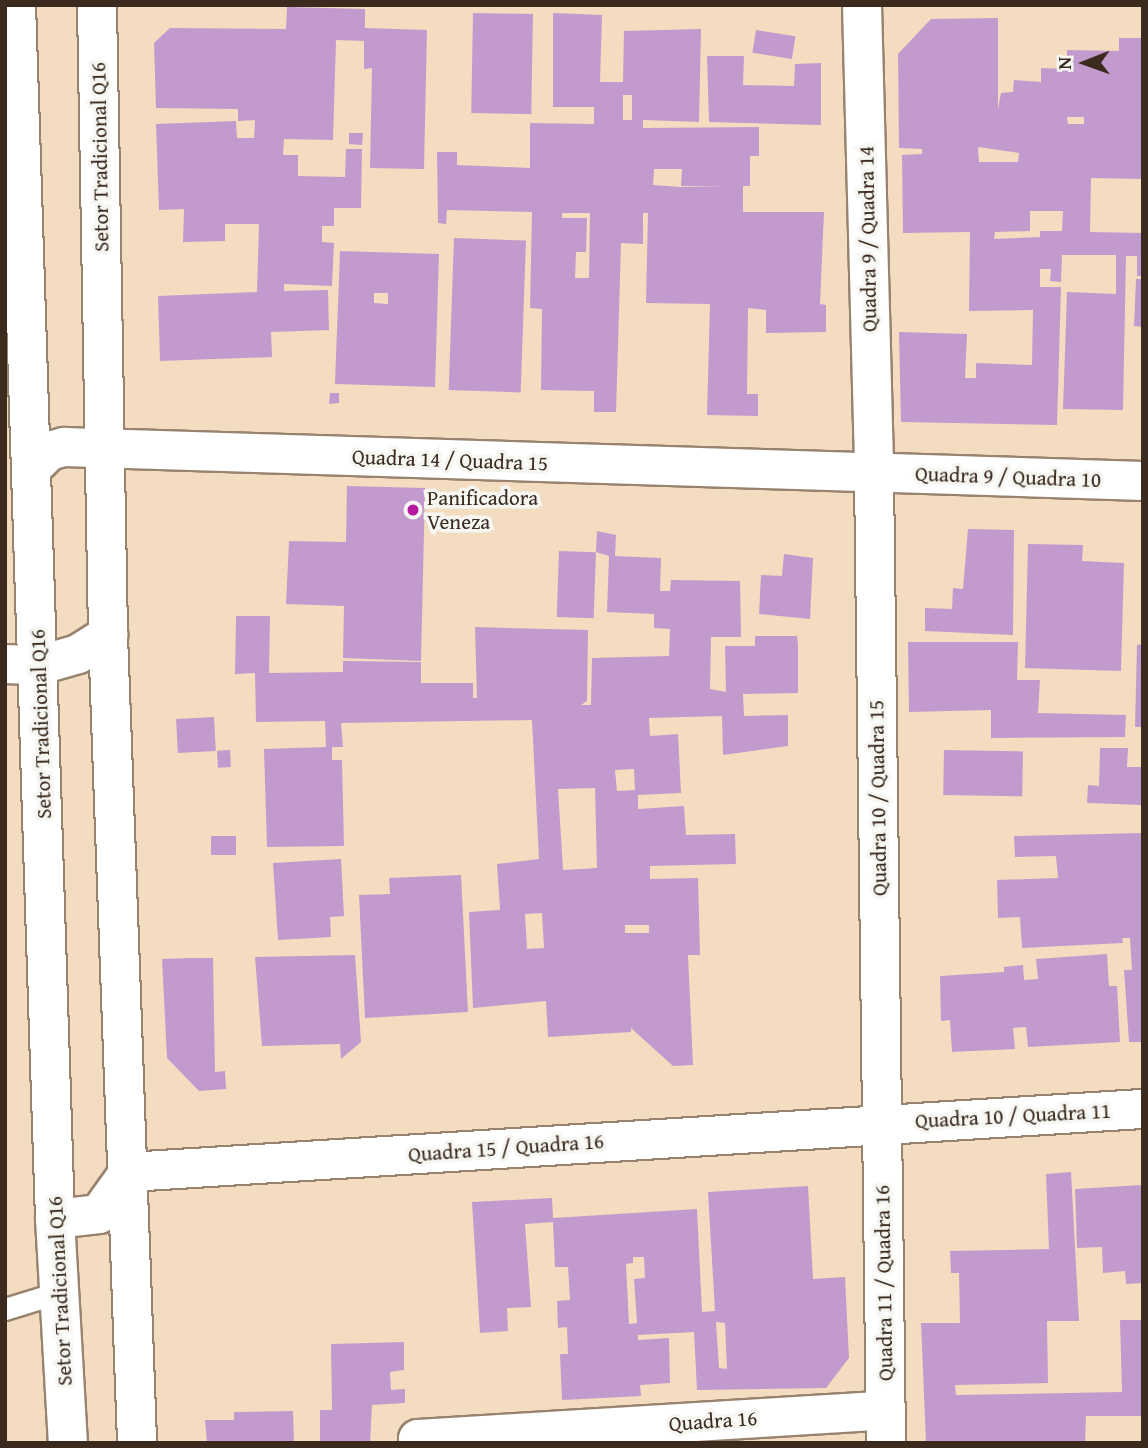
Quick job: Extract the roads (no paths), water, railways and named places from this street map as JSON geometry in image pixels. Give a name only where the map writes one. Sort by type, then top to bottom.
[{"type":"street","name":"Setor Tradicional Q16","points":[[16,5],[33,467],[23,664],[55,1219],[62,1291],[68,1443]]},
{"type":"street","name":"Setor Tradicional Q16","points":[[97,5],[108,635],[137,1443]]},
{"type":"street","name":"Quadra 9 / Quadra 14","points":[[862,5],[873,474]]},
{"type":"street","name":"Quadra 14 / Quadra 15","points":[[33,467],[49,451],[64,447],[873,474]]},
{"type":"street","name":"Quadra 9 / Quadra 10","points":[[873,474],[1143,481]]},
{"type":"street","name":"Quadra 10 / Quadra 15","points":[[873,474],[883,1123]]},
{"type":"street","points":[[23,664],[78,654],[108,635]]},
{"type":"street","name":"Quadra 10 / Quadra 11","points":[[883,1123],[1143,1109]]},
{"type":"street","name":"Quadra 15 / Quadra 16","points":[[129,1172],[883,1123]]},
{"type":"street","name":"Quadra 11 / Quadra 16","points":[[883,1123],[886,1426]]},
{"type":"street","points":[[55,1219],[99,1214],[129,1172]]},
{"type":"street","name":"Quadra 16","points":[[418,1443],[418,1439],[886,1426]]},
{"type":"lane","points":[[5,1308],[62,1291]]},
{"type":"place","name":"Panificadora Veneza","points":[[413,510]]}]
